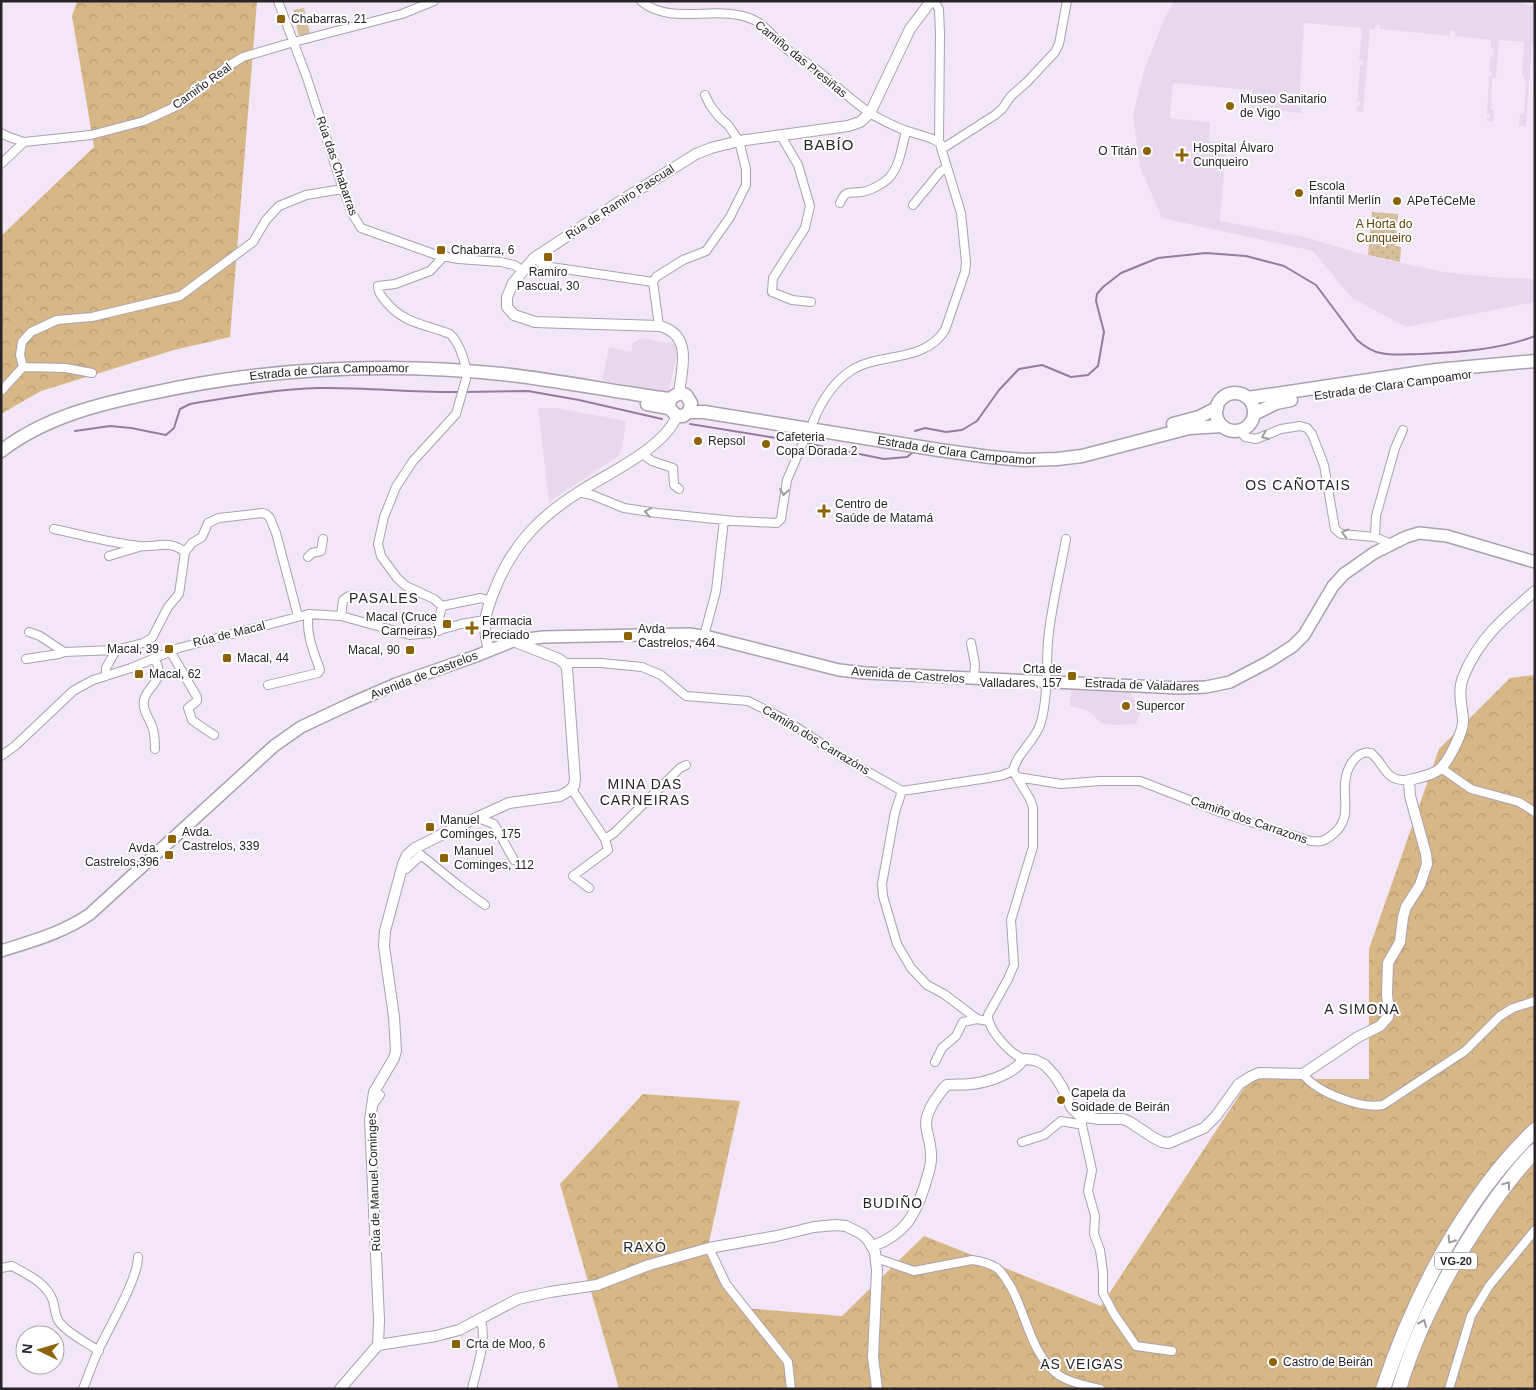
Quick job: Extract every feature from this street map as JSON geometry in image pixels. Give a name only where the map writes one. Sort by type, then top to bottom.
[{"type":"highway","name":"VG-20","points":[[1383,1389],[1404,1330],[1441,1257],[1477,1198],[1523,1141],[1535,1130]]},
{"type":"highway","name":"VG-20","points":[[1399,1389],[1422,1325],[1442,1284],[1484,1214],[1523,1163],[1535,1151]]},
{"type":"main road","name":"Estrada de Clara Campoamor","points":[[1352,381],[1373,373],[1448,363],[1535,355]]},
{"type":"main road","name":"Estrada de Clara Campoamor","points":[[809,430],[982,449],[1033,452],[1082,448],[1106,444],[1199,417],[1217,408],[1222,398],[1227,395],[1238,393],[1248,398],[1436,370],[1535,361]]},
{"type":"main road","name":"Estrada de Clara Campoamor","points":[[1,451],[30,431],[71,414],[141,395],[185,386],[269,374],[363,368],[466,379]]},
{"type":"main road","name":"Estrada de Clara Campoamor","points":[[1,460],[34,438],[74,421],[133,405],[205,390],[270,381],[340,376],[391,375],[553,381],[679,405],[717,407],[809,430],[990,458],[1024,460],[1082,456],[1189,428],[1222,426],[1234,431],[1240,430],[1250,424],[1254,414],[1276,403],[1359,388],[1462,374],[1535,368]]},
{"type":"main road","points":[[1248,398],[1252,402],[1254,414]]},
{"type":"main road","points":[[1217,408],[1222,426]]},
{"type":"main road","name":"Estrada de Valadares","points":[[1045,682],[1180,688],[1206,687],[1230,682],[1294,646],[1304,635],[1333,586],[1358,564],[1391,544],[1419,533],[1447,536],[1535,562]]},
{"type":"main road","name":"Avenida de Castrelos","points":[[1,951],[58,932],[90,914],[274,746],[291,733],[396,684],[513,641],[543,637],[596,635],[677,634],[704,636],[847,671],[1045,682]]},
{"type":"street","name":"Rúa das Chabarras","points":[[278,1],[307,78],[343,189],[353,215],[361,228],[434,254],[501,262],[514,265],[522,270]]},
{"type":"street","name":"Camiño Real","points":[[1,133],[9,138],[24,142],[90,134],[144,121],[181,104],[225,68],[243,57],[402,14],[434,1]]},
{"type":"street","name":"Camiño das Presiñas","points":[[641,1],[658,12],[689,14],[727,12],[754,20],[761,24],[787,50],[815,68],[842,93],[870,113],[906,131],[929,136],[939,141]]},
{"type":"street","points":[[578,492],[592,495],[624,508],[657,513],[774,524],[779,522],[787,480],[824,399],[836,384],[852,370],[880,360],[911,354],[940,339],[945,330],[965,272],[966,262],[961,213],[939,141],[939,9],[933,1],[910,29],[870,113]]},
{"type":"street","points":[[939,141],[945,147],[995,116],[1011,96],[1055,52],[1059,44],[1067,1]]},
{"type":"street","points":[[489,650],[484,628],[490,601],[505,565],[518,545],[543,518],[578,492],[663,437],[679,405],[682,344],[676,333],[659,326],[653,282],[656,277],[683,260],[704,253],[725,226],[746,185],[746,169],[739,142],[728,125],[718,117],[705,95]]},
{"type":"street","name":"Rúa de Ramiro Pascual","points":[[659,326],[535,322],[519,318],[508,308],[506,297],[522,270],[534,258],[683,162],[711,148],[848,126],[860,122],[870,113]]},
{"type":"street","points":[[840,203],[843,196],[848,193],[862,192],[884,182],[890,176],[896,168],[906,131]]},
{"type":"street","points":[[781,136],[798,165],[810,206],[805,228],[773,278],[772,292],[792,300],[811,302]]},
{"type":"street","points":[[1,164],[24,142]]},
{"type":"street","points":[[913,205],[940,172],[947,167]]},
{"type":"street","points":[[22,367],[20,355],[22,342],[31,332],[57,320],[92,317],[180,296],[253,242],[266,220],[279,206],[306,195],[343,189]]},
{"type":"street","points":[[444,256],[430,271],[395,284],[378,286],[378,291],[402,317],[450,334],[456,339],[460,347],[466,379],[456,414],[413,461],[396,487],[384,517],[378,544],[381,556],[397,578],[406,586],[442,606],[481,598],[490,601]]},
{"type":"street","points":[[534,258],[544,266],[653,282]]},
{"type":"street","points":[[22,367],[66,368],[92,372]]},
{"type":"street","points":[[2,390],[22,367]]},
{"type":"street","points":[[1240,430],[1245,437],[1256,439],[1281,429],[1300,426],[1307,428],[1324,465],[1335,529],[1341,534],[1375,537],[1391,544]]},
{"type":"street","points":[[1375,537],[1376,516],[1395,448],[1403,430]]},
{"type":"street","points":[[641,453],[652,460],[673,468],[674,485],[679,489]]},
{"type":"street","points":[[26,659],[64,652],[116,650],[143,642],[156,633],[164,615],[179,594],[185,552],[192,543],[202,537],[208,523],[219,518],[262,513],[270,518],[276,533],[298,616]]},
{"type":"street","points":[[704,636],[716,591],[724,520]]},
{"type":"street","points":[[54,529],[141,546]]},
{"type":"street","points":[[1066,539],[1052,611],[1044,709],[1036,735],[1014,764],[1015,774],[1033,808],[1033,847],[1011,920],[1014,965],[988,1015],[988,1021],[999,1038],[1017,1056],[1035,1060],[1045,1065],[1055,1076],[1071,1107],[1081,1119],[1092,1170],[1088,1191],[1095,1216],[1094,1234],[1100,1250],[1103,1293],[1114,1314],[1136,1346],[1172,1351]]},
{"type":"street","points":[[308,557],[312,553],[322,551],[323,540]]},
{"type":"street","points":[[109,556],[141,546],[167,544],[185,552]]},
{"type":"street","points":[[1081,1119],[1123,1119],[1162,1142],[1169,1143],[1204,1128],[1216,1116],[1239,1084],[1250,1077],[1259,1073],[1303,1074],[1358,1037],[1380,1026],[1388,1018],[1386,994],[1388,963],[1400,942],[1406,907],[1420,885],[1427,864],[1410,796],[1408,780],[1441,768],[1461,733],[1463,719],[1459,693],[1460,684],[1474,655],[1492,628],[1535,590]]},
{"type":"street","points":[[341,616],[343,600],[349,596]]},
{"type":"street","points":[[439,631],[438,623],[442,606]]},
{"type":"street","points":[[268,685],[318,673],[320,670],[310,637],[307,621],[309,614]]},
{"type":"street","name":"Rúa de Macal","points":[[1,756],[15,746],[73,691],[82,685],[170,651],[309,614],[341,616],[410,635],[439,631],[485,620]]},
{"type":"street","points":[[29,632],[40,636],[64,652]]},
{"type":"street","points":[[513,641],[554,657],[564,663],[567,668],[576,779],[571,788],[605,839],[608,850],[573,876],[589,888]]},
{"type":"street","points":[[971,643],[975,664],[974,679]]},
{"type":"street","points":[[106,676],[106,668],[116,650]]},
{"type":"street","points":[[170,651],[198,697],[197,701],[188,708],[192,720],[214,735]]},
{"type":"street","points":[[154,658],[157,665],[158,679],[156,684],[146,694],[144,706],[154,733],[155,749]]},
{"type":"street","name":"Camiño dos Carrazóns","points":[[564,663],[601,663],[642,667],[661,675],[686,696],[748,701],[784,719],[842,757],[902,791]]},
{"type":"street","name":"Camiño dos Carrazons","points":[[1015,774],[1061,784],[1100,781],[1140,781],[1220,812],[1307,840],[1320,842],[1326,840],[1340,828],[1344,820],[1346,776],[1357,756],[1361,753],[1371,753],[1391,777],[1408,780]]},
{"type":"street","points":[[605,839],[614,834],[680,768],[686,766]]},
{"type":"street","points":[[1441,768],[1472,789],[1519,802],[1535,812]]},
{"type":"street","points":[[977,1019],[944,994],[927,985],[911,968],[897,944],[883,896],[882,873],[895,812],[902,791],[1015,774]]},
{"type":"street","name":"Rúa de Manuel Cominges","points":[[378,1345],[379,1320],[370,1120],[374,1092],[394,1058],[396,1051],[394,1017],[384,946],[385,931],[402,869],[408,855],[415,848],[509,803],[560,796],[571,788]]},
{"type":"street","points":[[478,818],[494,824],[514,860]]},
{"type":"street","points":[[402,869],[406,869],[420,855],[485,905]]},
{"type":"street","points":[[1303,1074],[1309,1082],[1317,1087],[1346,1100],[1365,1105],[1384,1105],[1465,1051],[1500,1016],[1513,1008],[1535,1000]]},
{"type":"street","points":[[934,1062],[942,1048],[956,1036],[963,1022],[977,1019],[988,1021]]},
{"type":"street","points":[[873,1246],[885,1242],[905,1226],[916,1210],[931,1161],[926,1131],[926,1117],[944,1087],[952,1084],[970,1084],[998,1076],[1014,1068],[1024,1059]]},
{"type":"street","points":[[371,1105],[374,1105],[380,1095]]},
{"type":"street","points":[[1022,1142],[1044,1135],[1061,1121],[1078,1124],[1081,1119]]},
{"type":"street","points":[[340,1389],[378,1345],[436,1336],[459,1330],[518,1299],[597,1285],[649,1265],[709,1248],[824,1225],[836,1225],[855,1230],[862,1234],[873,1246],[876,1258],[874,1358],[877,1389]]},
{"type":"street","points":[[1449,1389],[1472,1316],[1489,1286],[1535,1230]]},
{"type":"street","points":[[709,1248],[723,1278],[736,1298],[786,1358],[790,1368],[791,1389]]},
{"type":"street","points":[[82,1389],[128,1289],[138,1264],[138,1257]]},
{"type":"street","points":[[876,1258],[914,1271],[972,1260],[980,1261],[998,1269],[1013,1291],[1037,1348],[1047,1364],[1066,1379],[1100,1389]]},
{"type":"street","points":[[1,1268],[12,1266],[36,1279],[52,1299],[58,1322],[68,1331],[99,1350]]},
{"type":"street","points":[[472,1389],[481,1352],[483,1330],[481,1320]]},
{"type":"shaded area","name":"Hospital Álvaro Cunqueiro","points":[[1174,1],[1510,1],[1535,6],[1535,44],[1532,44],[1526,126],[1519,126],[1520,114],[1524,114],[1526,81],[1524,80],[1525,76],[1522,75],[1524,42],[1499,40],[1496,78],[1492,78],[1491,109],[1494,110],[1493,122],[1487,121],[1487,117],[1490,118],[1490,114],[1487,113],[1489,76],[1492,76],[1492,73],[1489,72],[1490,57],[1493,57],[1494,48],[1491,48],[1491,40],[1455,36],[1455,31],[1450,31],[1450,36],[1380,29],[1380,25],[1376,25],[1375,29],[1370,29],[1363,112],[1356,111],[1361,101],[1357,101],[1360,65],[1363,65],[1363,61],[1359,60],[1362,28],[1304,23],[1299,106],[1302,106],[1301,113],[1251,108],[1252,90],[1173,83],[1170,118],[1210,122],[1209,141],[1226,142],[1220,221],[1305,237],[1361,254],[1443,272],[1535,279],[1535,302],[1406,327],[1352,298],[1313,251],[1162,218],[1140,167],[1133,116],[1144,71],[1162,24]]},
{"type":"shaded area","points":[[641,338],[667,343],[668,341],[679,345],[668,394],[602,380],[609,347],[631,352],[633,343]]},
{"type":"shaded area","points":[[538,408],[556,408],[626,421],[622,449],[618,456],[549,502]]},
{"type":"shaded area","points":[[1071,689],[1130,692],[1137,705],[1142,707],[1136,724],[1115,725],[1101,723],[1089,711],[1070,706]]},
{"type":"green space","points":[[77,1],[257,1],[230,337],[174,350],[41,391],[1,414],[1,236],[94,147],[72,16]]},
{"type":"green space","points":[[304,8],[310,34],[299,37],[293,10]]},
{"type":"green space","name":"A Horta do Cunqueiro","points":[[1372,212],[1398,214],[1395,246],[1401,247],[1400,262],[1368,255]]},
{"type":"green space","points":[[1535,675],[1535,1389],[619,1389],[560,1184],[643,1094],[740,1101],[707,1251],[744,1308],[842,1316],[924,1236],[1101,1306],[1250,1079],[1369,1079],[1369,949],[1439,749],[1510,678]]},
{"type":"waterway","points":[[915,431],[925,428],[946,432],[962,430],[977,421],[999,390],[1019,369],[1042,365],[1071,377],[1088,375],[1098,366],[1104,332],[1096,301],[1097,294],[1121,273],[1158,258],[1206,253],[1246,256],[1284,266],[1316,285],[1357,340],[1378,352],[1400,355],[1464,351],[1493,347],[1535,336]]},
{"type":"waterway","points":[[75,431],[110,426],[166,435],[174,428],[180,409],[190,404],[287,390],[337,388],[460,392]]},
{"type":"waterway","points":[[465,392],[528,391],[579,400],[662,419]]},
{"type":"waterway","points":[[690,424],[801,442]]},
{"type":"waterway","points":[[805,443],[884,459],[907,457],[913,452]]},
{"type":"place","name":"Chabarras, 21","points":[[281,19]]},
{"type":"place","name":"Museo Sanitario de Vigo","points":[[1230,106]]},
{"type":"place","name":"O Titán","points":[[1147,151]]},
{"type":"place","name":"Hospital Álvaro Cunqueiro","points":[[1182,155]]},
{"type":"place","name":"Escola Infantil Merlín","points":[[1299,193]]},
{"type":"place","name":"APeTéCeMe","points":[[1397,201]]},
{"type":"place","name":"Chabarra, 6","points":[[441,250]]},
{"type":"place","name":"Ramiro Pascual, 30","points":[[548,257]]},
{"type":"place","name":"Repsol","points":[[698,441]]},
{"type":"place","name":"Cafeteria Copa Dorada 2","points":[[766,444]]},
{"type":"place","name":"Centro de Saúde de Matamá","points":[[824,511]]},
{"type":"place","name":"Macal (Cruce Carneiras)","points":[[447,624]]},
{"type":"place","name":"Farmacia Preciado","points":[[472,628]]},
{"type":"place","name":"Avda Castrelos, 464","points":[[628,636]]},
{"type":"place","name":"Macal, 39","points":[[169,649]]},
{"type":"place","name":"Macal, 90","points":[[410,650]]},
{"type":"place","name":"Macal, 44","points":[[227,658]]},
{"type":"place","name":"Macal, 62","points":[[139,674]]},
{"type":"place","name":"Crta de Valladares, 157","points":[[1072,676]]},
{"type":"place","name":"Supercor","points":[[1126,706]]},
{"type":"place","name":"Manuel Cominges, 175","points":[[430,827]]},
{"type":"place","name":"Avda. Castrelos, 339","points":[[172,839]]},
{"type":"place","name":"Avda. Castrelos,396","points":[[169,855]]},
{"type":"place","name":"Manuel Cominges, 112","points":[[444,858]]},
{"type":"place","name":"Capela da Soidade de Beirán","points":[[1061,1100]]},
{"type":"place","name":"Crta de Moo, 6","points":[[456,1344]]},
{"type":"place","name":"Castro de Beirán","points":[[1273,1362]]},
{"type":"district","name":"BABÍO","points":[[829,144]]},
{"type":"district","name":"OS CAÑOTAIS","points":[[1298,485]]},
{"type":"district","name":"PASALES","points":[[384,598]]},
{"type":"district","name":"MINA DAS CARNEIRAS","points":[[645,792]]},
{"type":"district","name":"A SIMONA","points":[[1362,1009]]},
{"type":"district","name":"BUDIÑO","points":[[893,1203]]},
{"type":"district","name":"RAXÓ","points":[[645,1247]]},
{"type":"district","name":"AS VEIGAS","points":[[1082,1364]]}]
